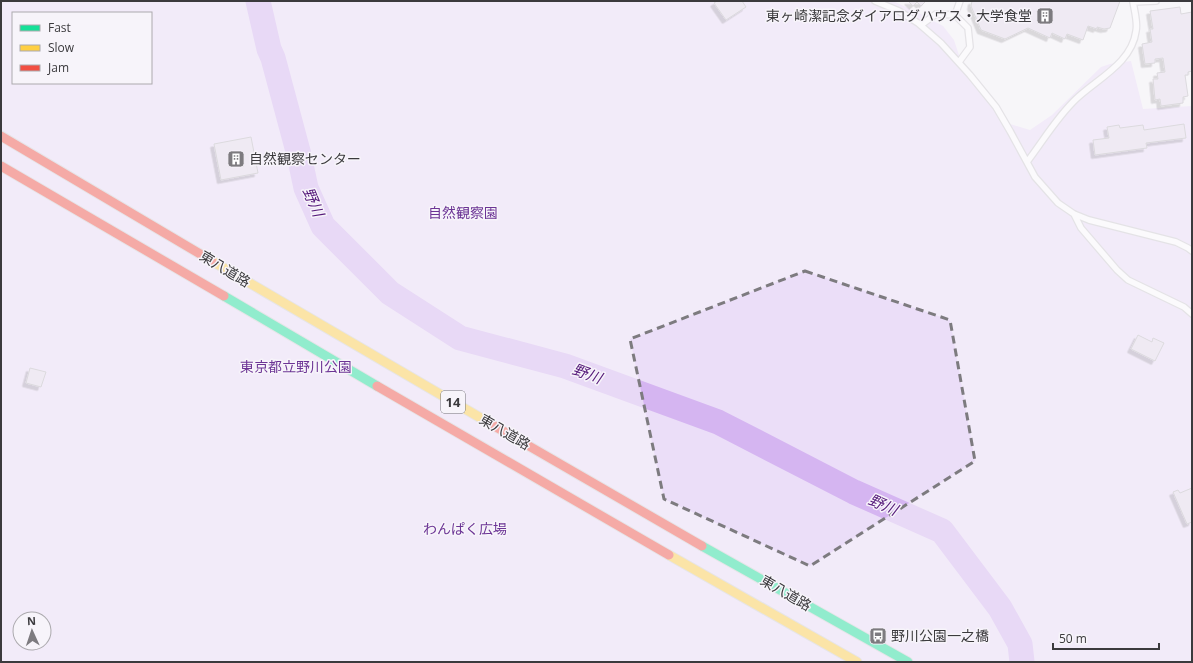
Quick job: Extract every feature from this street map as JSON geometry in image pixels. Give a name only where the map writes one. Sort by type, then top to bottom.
[{"type":"main road","name":"東八道路","points":[[1,136],[430,389],[641,511],[908,662]]},
{"type":"main road","name":"東八道路","points":[[1,166],[621,528],[857,662]]},
{"type":"lane","points":[[875,1],[899,11],[921,25],[941,43],[970,74],[996,108],[1035,177],[1058,203],[1074,214],[1089,220],[1176,242],[1192,251]]},
{"type":"lane","points":[[955,15],[960,1]]},
{"type":"lane","points":[[1027,162],[1065,110],[1128,54],[1137,30],[1133,2],[1156,1]]},
{"type":"lane","points":[[921,25],[936,14],[955,15],[968,28],[970,47],[959,62]]},
{"type":"lane","points":[[1074,214],[1081,228],[1117,270],[1128,280],[1184,307],[1192,314]]},
{"type":"highlighted area","points":[[805,271],[950,320],[975,461],[810,566],[664,499],[630,339]]},
{"type":"green space","name":"東京都立野川公園","points":[[1,1],[893,1],[943,26],[954,40],[964,70],[1010,124],[1030,130],[1052,115],[1101,67],[1131,61],[1143,109],[1192,106],[1192,662],[1,662]]},
{"type":"building","points":[[717,1],[742,1],[746,7],[726,20],[714,3]]},
{"type":"building","points":[[908,1],[926,1],[921,6],[917,2],[913,6]]},
{"type":"building","name":"東ヶ崎潔記念ダイアログハウス・大学食堂","points":[[972,1],[1120,1],[1110,28],[1104,29],[1097,27],[1097,29],[1088,26],[1083,40],[1067,34],[1065,39],[1052,33],[1050,38],[1028,28],[1005,39],[981,30],[971,6]]},
{"type":"building","points":[[1180,7],[1181,14],[1192,12],[1192,71],[1188,72],[1188,75],[1185,75],[1188,96],[1183,97],[1183,103],[1161,106],[1160,99],[1155,100],[1153,79],[1158,79],[1157,73],[1165,72],[1163,58],[1155,59],[1155,63],[1145,64],[1142,44],[1152,42],[1150,29],[1153,29],[1150,11]]},
{"type":"building","points":[[1184,124],[1186,138],[1146,143],[1147,148],[1095,155],[1093,140],[1109,138],[1107,127],[1119,125],[1120,128],[1143,125],[1144,130]]},
{"type":"building","name":"自然観察センター","points":[[251,137],[258,173],[221,180],[214,144]]},
{"type":"building","points":[[1138,335],[1152,342],[1153,338],[1164,343],[1155,361],[1131,349]]},
{"type":"building","points":[[30,368],[46,372],[41,387],[26,383]]},
{"type":"building","points":[[1192,488],[1192,522],[1187,524],[1173,492],[1178,490],[1180,493]]},
{"type":"waterway","name":"野川","points":[[258,1],[269,49],[273,58],[299,155],[306,188],[323,226],[390,293],[460,338],[565,366],[718,422],[854,492],[942,531],[1000,608],[1020,644],[1022,662]]},
{"type":"traffic: fast","points":[[224,296],[377,386]]},
{"type":"traffic: fast","points":[[702,546],[908,662]]},
{"type":"traffic: slow","points":[[212,261],[491,424]]},
{"type":"traffic: slow","points":[[669,555],[857,662]]},
{"type":"traffic: jam","points":[[1,136],[212,261]]},
{"type":"traffic: jam","points":[[1,166],[224,296]]},
{"type":"traffic: jam","points":[[377,386],[669,555]]},
{"type":"traffic: jam","points":[[491,424],[702,546]]},
{"type":"place","name":"東ヶ崎潔記念ダイアログハウス・大学食堂","points":[[1045,16]]},
{"type":"place","name":"自然観察センター","points":[[236,159]]},
{"type":"place","name":"野川公園一之橋","points":[[878,636]]},
{"type":"park label","name":"自然観察園","points":[[463,213]]},
{"type":"park label","name":"わんぱく広場","points":[[465,529]]}]
